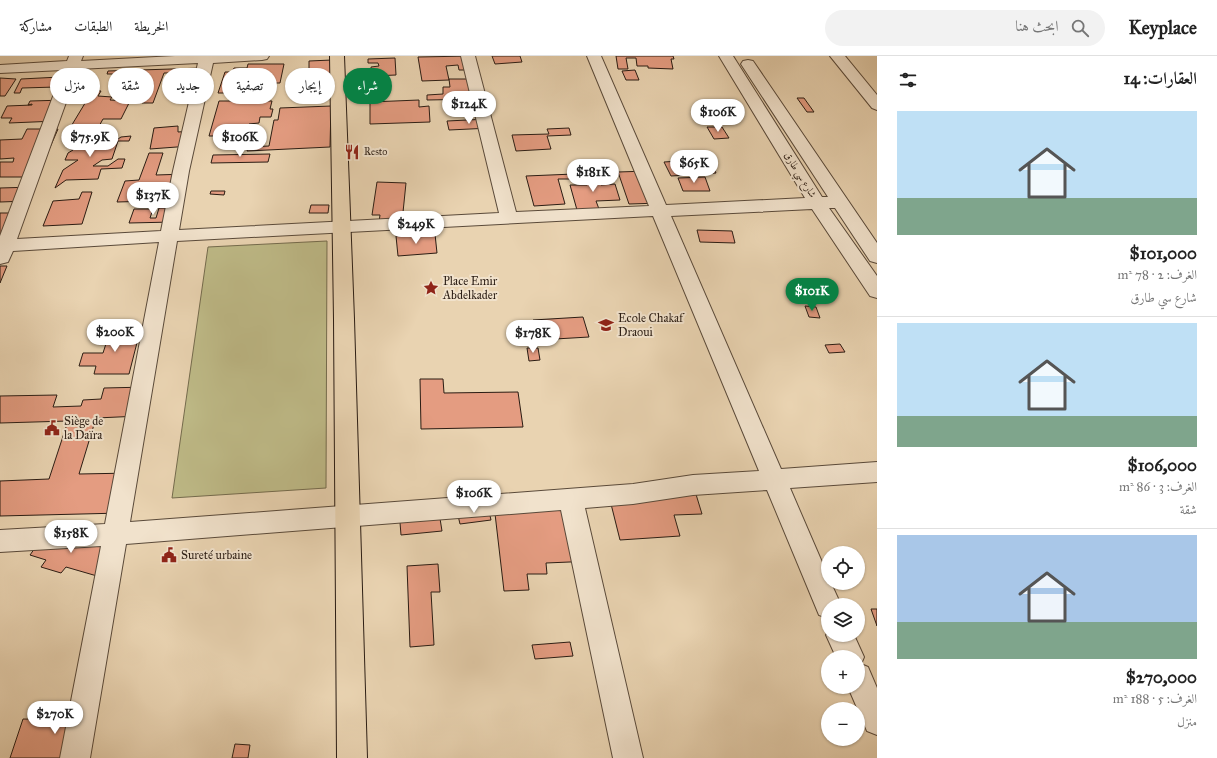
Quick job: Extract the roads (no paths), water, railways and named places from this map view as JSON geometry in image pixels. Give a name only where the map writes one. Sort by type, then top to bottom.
[{"type":"main road","points":[[337,56],[343,228],[346,515],[352,758]]},
{"type":"street","points":[[0,60],[262,56]]},
{"type":"street","points":[[468,56],[509,218]]},
{"type":"street","points":[[594,56],[825,598]]},
{"type":"street","name":"شارع سي طارق","points":[[726,56],[817,202],[877,291]]},
{"type":"street","name":"شارع سي طارق","points":[[742,56],[877,257]]},
{"type":"street","points":[[838,56],[877,105]]},
{"type":"street","points":[[75,758],[181,171],[207,58]]},
{"type":"street","points":[[0,69],[74,59]]},
{"type":"street","points":[[74,59],[2,251],[170,236],[839,202]]},
{"type":"street","points":[[0,541],[116,534],[346,515],[571,499],[633,494],[693,485],[877,472]]},
{"type":"street","points":[[571,499],[628,758]]},
{"type":"street","points":[[865,694],[877,722]]},
{"type":"place","name":"Resto","points":[[352,152]]},
{"type":"place","name":"Place Emir Abdelkader","points":[[431,288]]},
{"type":"place","name":"Ecole Chakaf Draoui","points":[[606,325]]},
{"type":"place","name":"Siège de la Daïra","points":[[52,428]]},
{"type":"place","name":"Sureté urbaine","points":[[169,555]]}]
